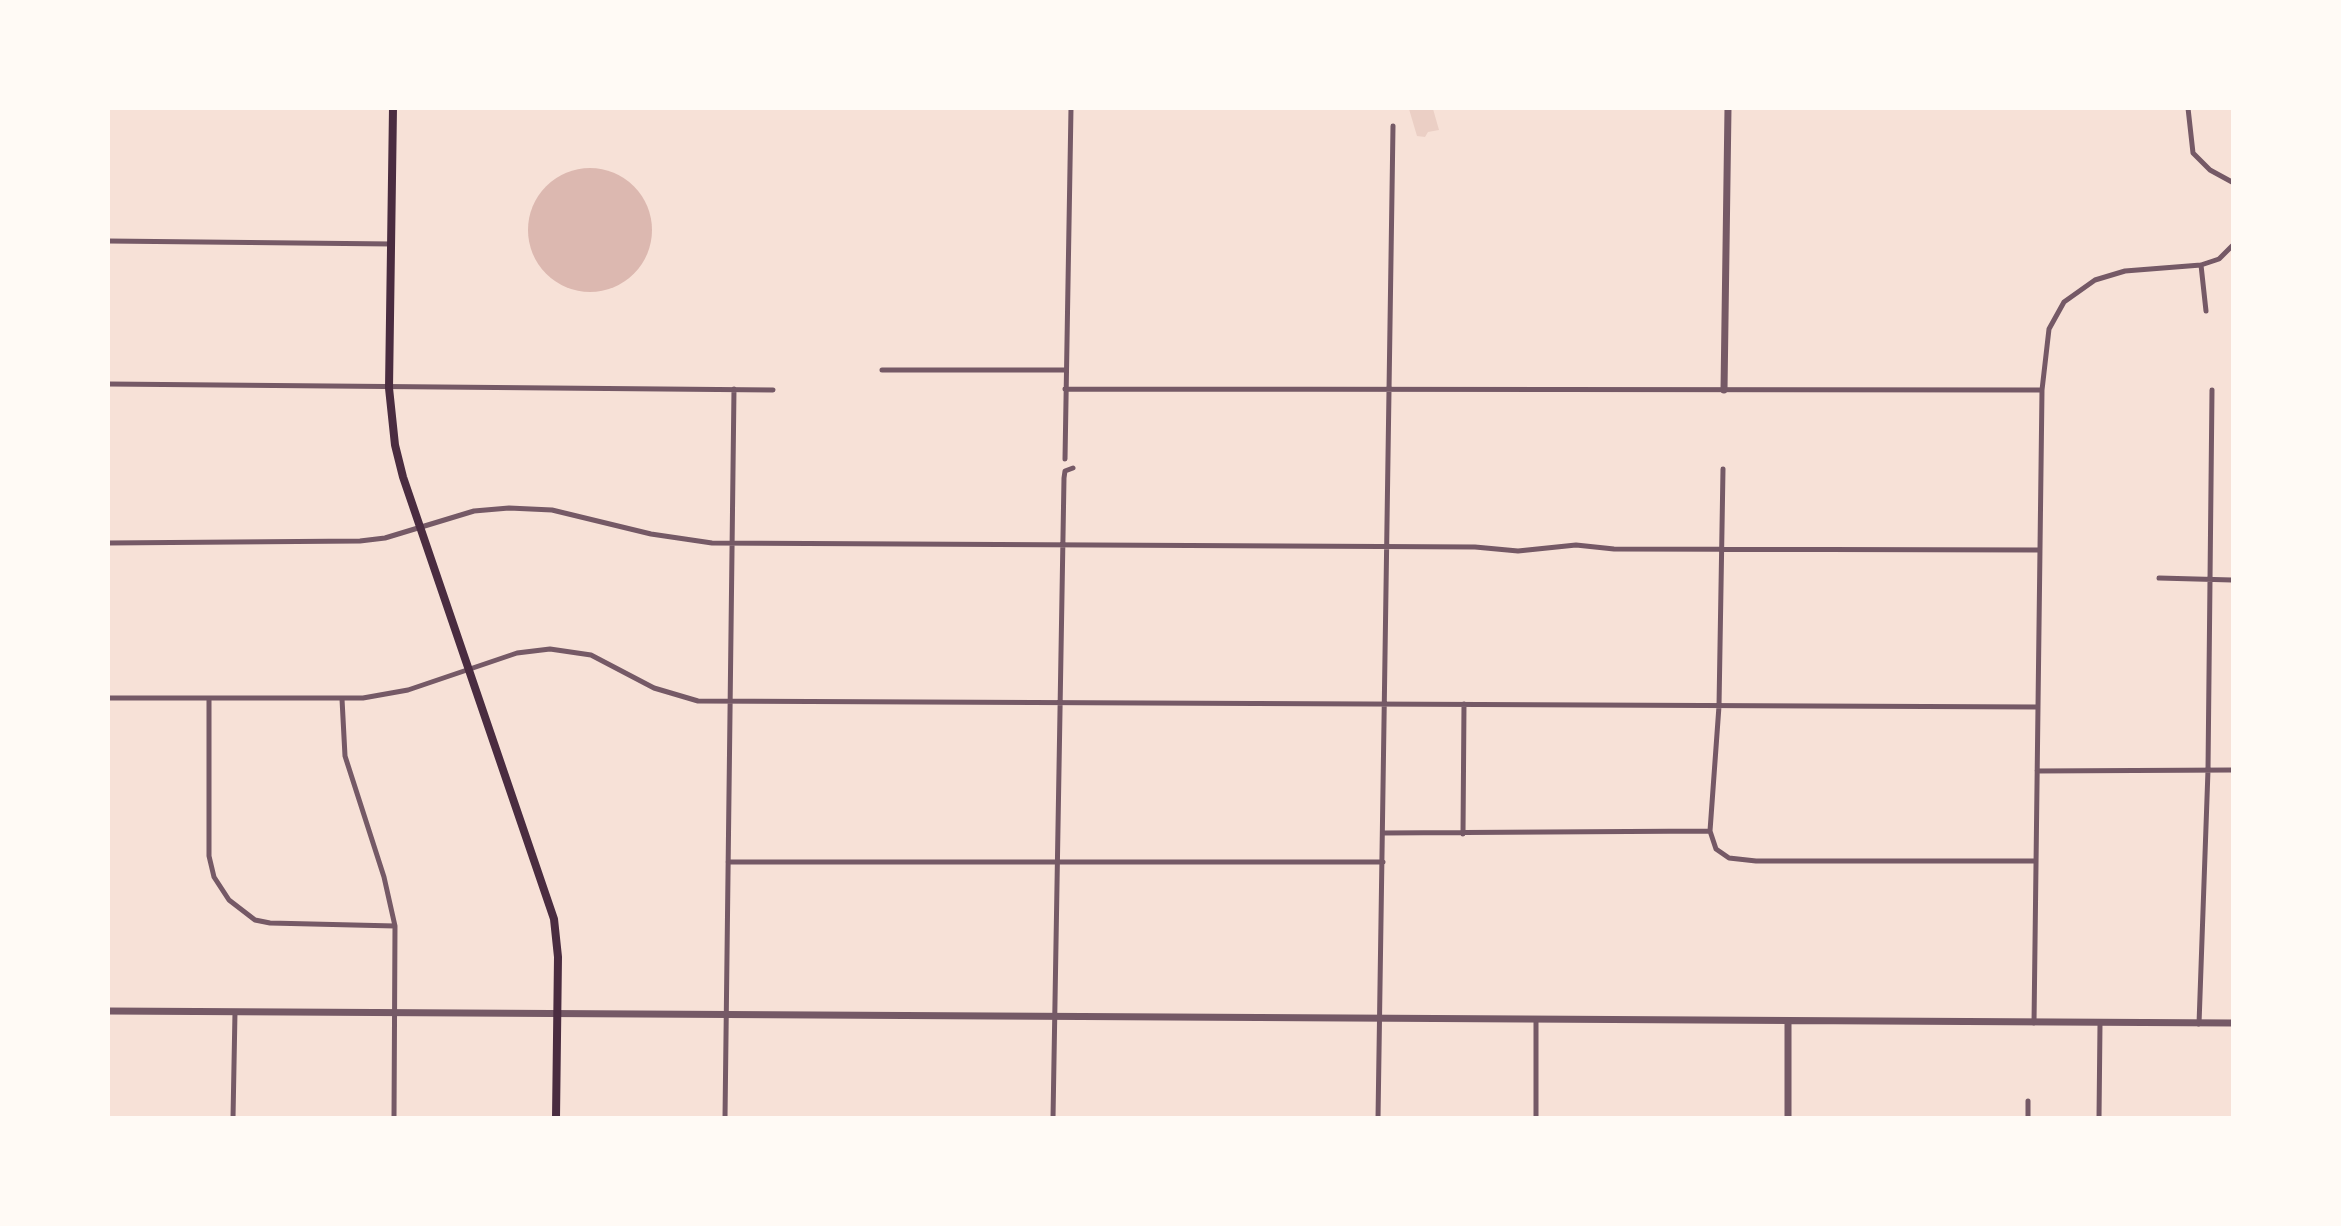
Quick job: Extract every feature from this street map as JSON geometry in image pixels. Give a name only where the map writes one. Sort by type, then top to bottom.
[{"type":"main road","points":[[393,108],[389,388],[398,458],[554,919],[558,1014],[556,1118]]},
{"type":"street","points":[[1065,459],[1070,108]]},
{"type":"street","points":[[1724,390],[1728,108]]},
{"type":"street","points":[[2189,108],[2193,153],[2210,170],[2232,182]]},
{"type":"street","points":[[1378,1118],[1394,126]]},
{"type":"street","points":[[108,241],[392,244]]},
{"type":"street","points":[[2034,1023],[2042,390],[2049,330],[2064,302],[2073,294],[2112,274],[2201,265],[2219,259],[2232,246]]},
{"type":"street","points":[[2201,265],[2206,311]]},
{"type":"street","points":[[882,370],[1066,370]]},
{"type":"street","points":[[108,384],[773,390]]},
{"type":"street","points":[[725,1118],[734,389]]},
{"type":"street","points":[[1065,389],[2042,390]]},
{"type":"street","points":[[2199,1024],[2208,770],[2212,390]]},
{"type":"street","points":[[1053,1118],[1063,478],[1065,471],[1073,468]]},
{"type":"street","points":[[1723,469],[1719,706],[1710,831],[1718,852],[1739,860],[2035,861]]},
{"type":"street","points":[[108,543],[349,542],[385,538],[481,510],[532,508],[552,510],[681,540],[731,543],[1475,547],[1518,551],[1576,545],[1614,549],[2040,550]]},
{"type":"street","points":[[2159,578],[2232,580]]},
{"type":"street","points":[[108,698],[342,699],[395,693],[524,651],[562,650],[591,655],[678,697],[730,702],[1060,705],[1383,702],[2037,707]]},
{"type":"street","points":[[209,699],[209,856],[214,877],[229,900],[255,920],[270,923],[395,926]]},
{"type":"street","points":[[342,699],[345,756],[384,877],[395,926],[394,1118]]},
{"type":"street","points":[[1463,834],[1464,704]]},
{"type":"street","points":[[2037,771],[2232,770]]},
{"type":"street","points":[[1383,833],[1710,831]]},
{"type":"street","points":[[728,862],[1383,862]]},
{"type":"street","points":[[108,1011],[2232,1023]]},
{"type":"street","points":[[233,1118],[235,1012]]},
{"type":"street","points":[[1536,1021],[1536,1118]]},
{"type":"street","points":[[1788,1022],[1788,1118]]},
{"type":"street","points":[[2099,1118],[2100,1024]]},
{"type":"street","points":[[2028,1101],[2028,1118]]},
{"type":"shaded area","points":[[1409,109],[1433,109],[1439,130],[1428,132],[1425,137],[1417,136]]},
{"type":"shaded area","points":[[590,168],[614,172],[634,186],[648,206],[652,230],[648,254],[634,274],[614,288],[590,292],[566,288],[546,274],[532,254],[528,230],[532,206],[546,186],[566,172]]}]
